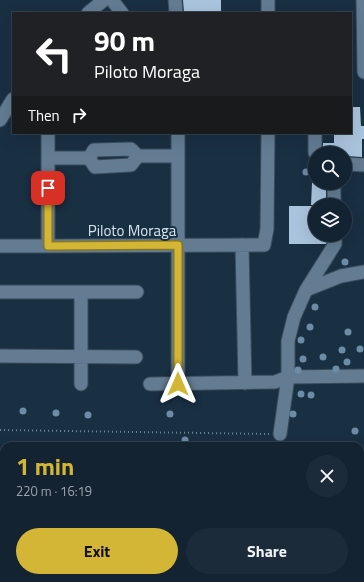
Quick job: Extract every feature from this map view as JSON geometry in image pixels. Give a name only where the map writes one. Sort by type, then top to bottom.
[{"type":"street","points":[[89,12],[104,0]]},
{"type":"street","points":[[112,0],[121,12]]},
{"type":"street","points":[[175,0],[176,12]]},
{"type":"street","points":[[268,0],[268,12]]},
{"type":"street","points":[[352,72],[364,72],[363,0]]},
{"type":"street","points":[[0,120],[12,101]]},
{"type":"street","points":[[48,134],[48,246]]},
{"type":"street","points":[[178,134],[178,384]]},
{"type":"street","name":"Piloto Moraga","points":[[0,246],[264,245],[267,229],[268,134]]},
{"type":"street","points":[[315,134],[315,146]]},
{"type":"street","points":[[48,158],[89,158],[94,150],[131,149],[138,156],[178,156]]},
{"type":"street","points":[[352,164],[364,165]]},
{"type":"street","points":[[280,434],[288,377],[288,341],[294,317],[306,290],[335,242]]},
{"type":"street","points":[[242,245],[245,383]]},
{"type":"street","points":[[306,290],[341,276],[364,272]]},
{"type":"street","points":[[0,292],[137,292]]},
{"type":"street","points":[[81,292],[81,384]]},
{"type":"street","points":[[0,356],[136,357]]},
{"type":"street","points":[[150,384],[275,382],[288,377],[364,376]]},
{"type":"path","points":[[0,430],[280,434]]},
{"type":"building","points":[[183,0],[221,0],[221,12],[184,12]]},
{"type":"building","points":[[352,107],[360,107],[361,126],[364,126],[362,157],[352,156],[352,146],[323,146],[323,143],[334,143],[334,134],[352,134]]},
{"type":"building","points":[[312,190],[326,190],[326,198],[311,198]]},
{"type":"building","points":[[289,206],[308,206],[308,242],[327,242],[326,244],[289,244]]},
{"type":"route","points":[[48,188],[48,246],[178,245],[178,384]]}]
